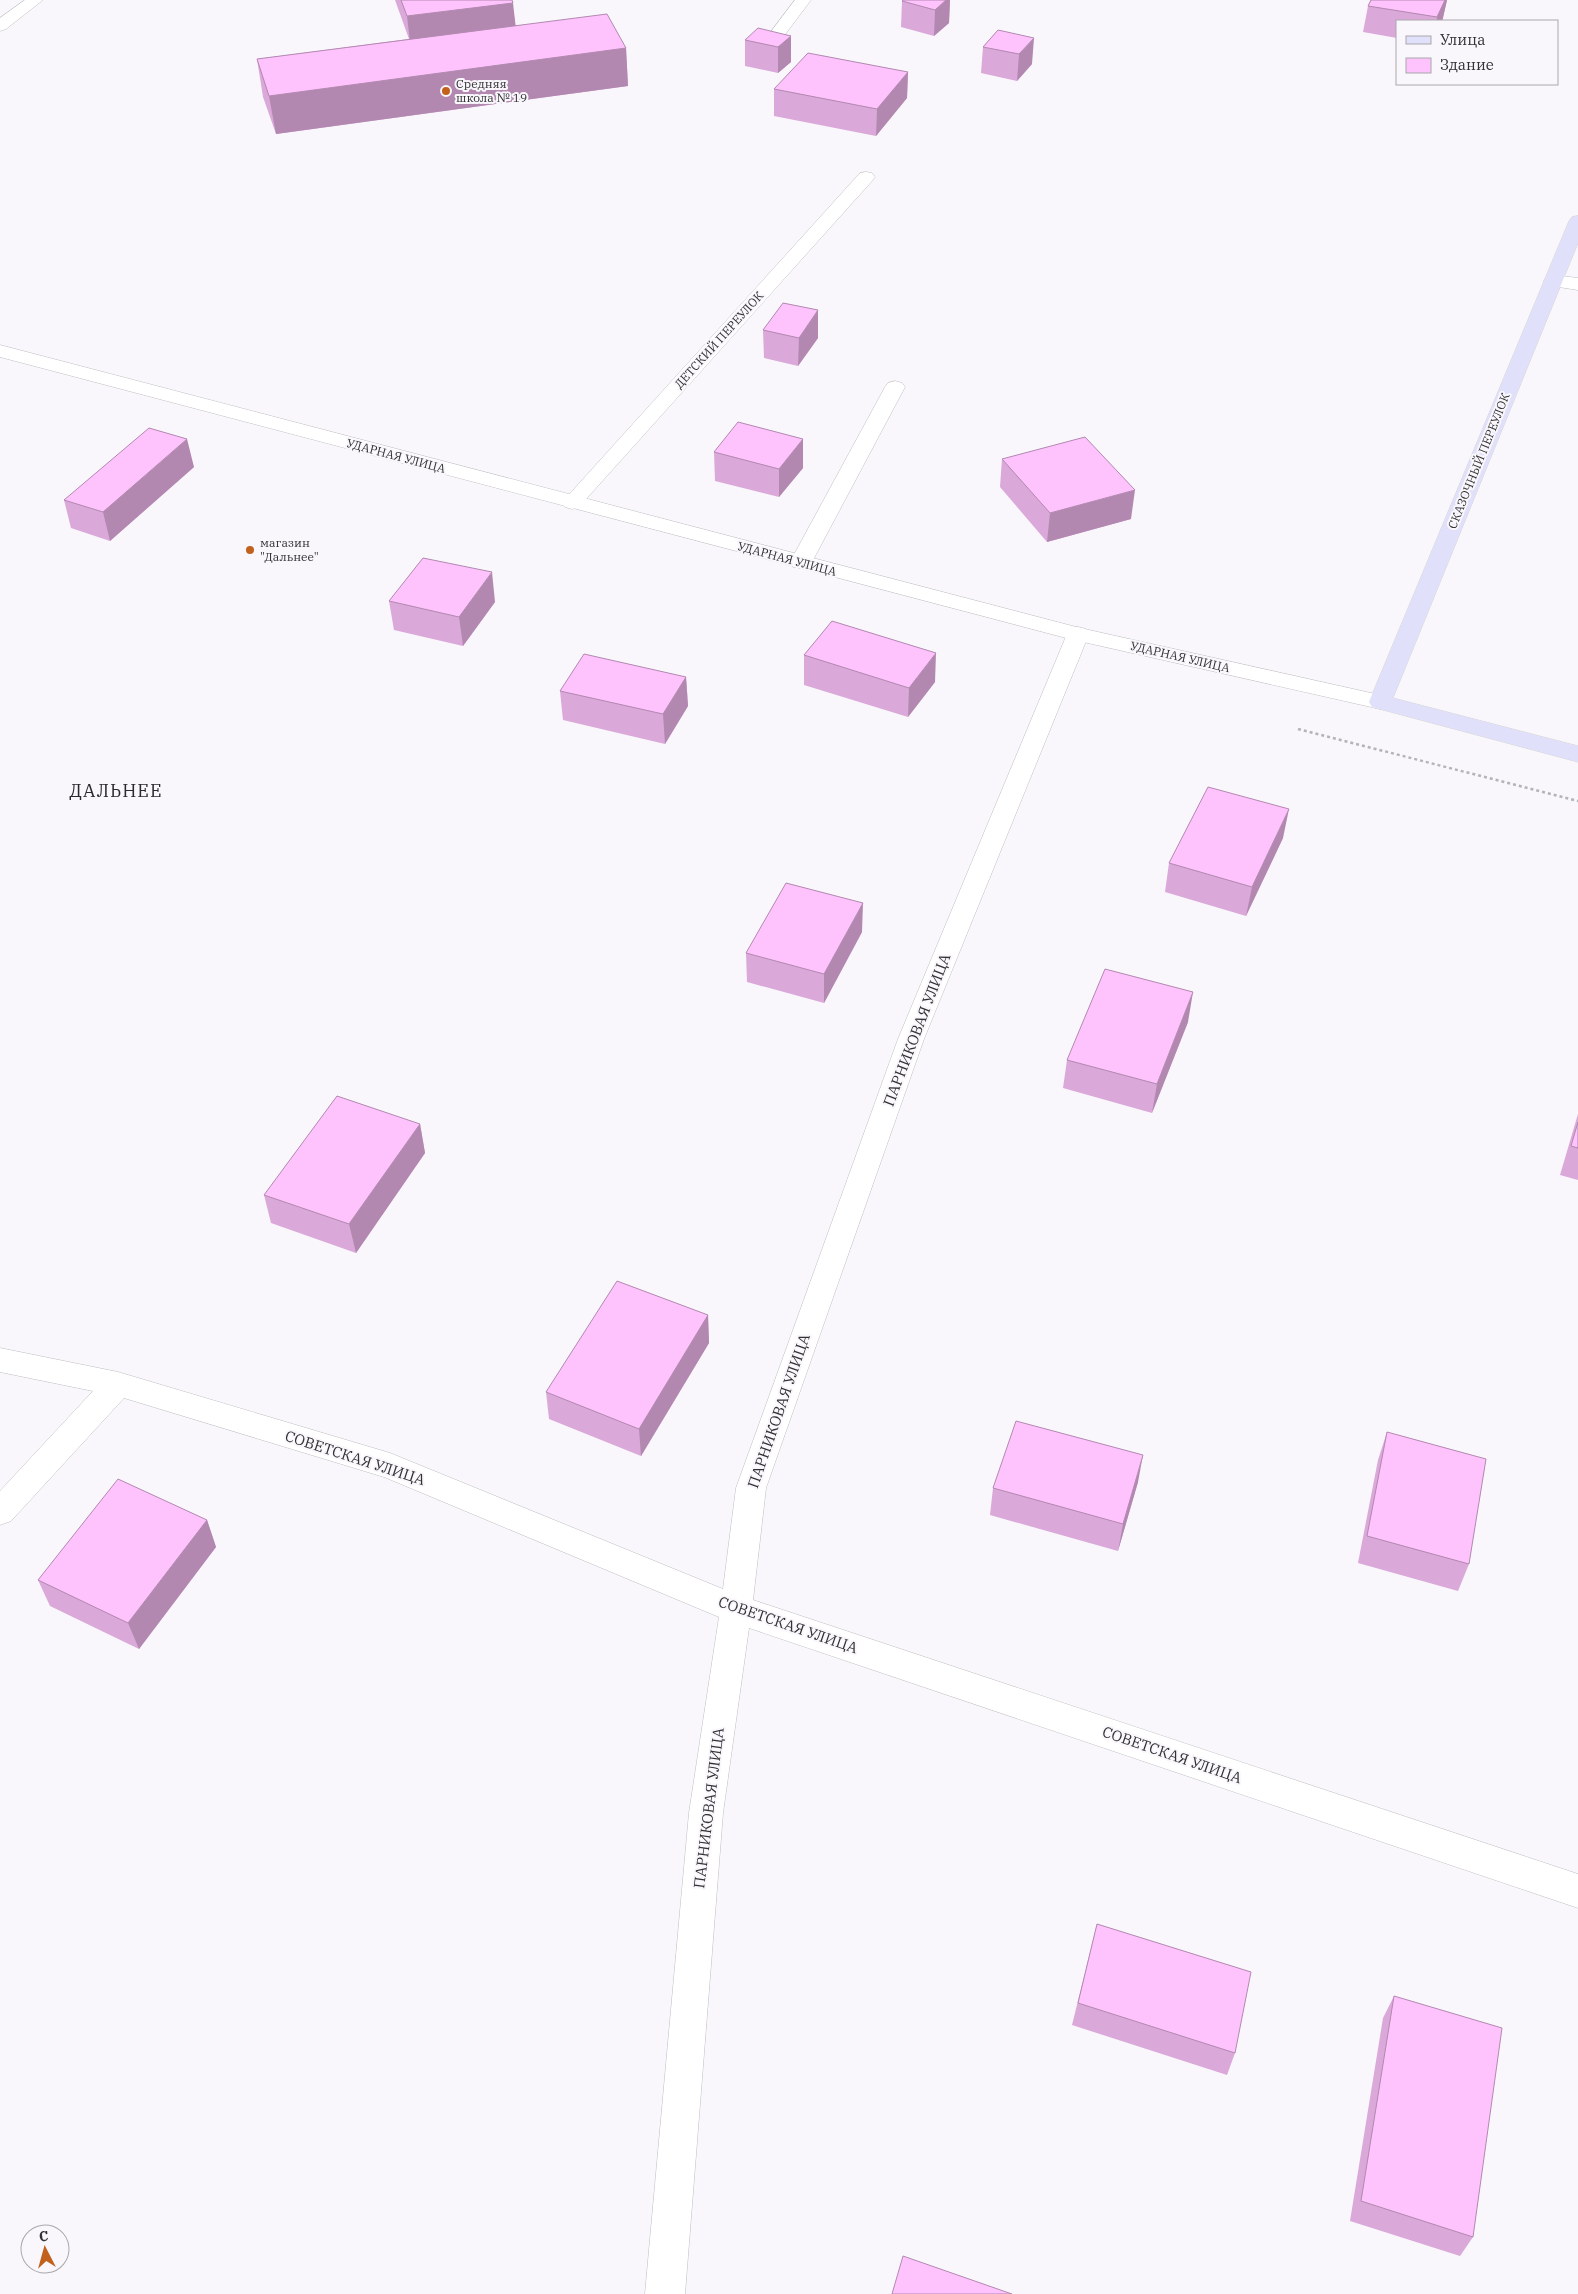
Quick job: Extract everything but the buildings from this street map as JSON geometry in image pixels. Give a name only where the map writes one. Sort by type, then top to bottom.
[{"type":"main road","name":"СКАЗОЧНЫЙ ПЕРЕУЛОК","points":[[1380,702],[1578,221]]},
{"type":"main road","name":"УДАРНАЯ УЛИЦА","points":[[1380,702],[1578,754]]},
{"type":"street","points":[[0,26],[35,0]]},
{"type":"street","points":[[772,41],[803,0]]},
{"type":"street","name":"ДЕТСКИЙ ПЕРЕУЛОК","points":[[572,503],[866,177]]},
{"type":"street","points":[[1553,281],[1578,284]]},
{"type":"street","name":"УДАРНАЯ УЛИЦА","points":[[0,351],[572,503],[1078,634],[1380,702]]},
{"type":"street","points":[[802,562],[894,387]]},
{"type":"street","name":"ПАРНИКОВАЯ УЛИЦА","points":[[665,2294],[706,1813],[736,1609],[751,1488],[911,1039],[1078,634]]},
{"type":"street","name":"СОВЕТСКАЯ УЛИЦА","points":[[0,1360],[118,1384],[390,1466],[736,1609],[1578,1891]]},
{"type":"street","points":[[0,1512],[118,1384]]},
{"type":"place","name":"Средняя школа № 19","points":[[446,91]]},
{"type":"place","name":"магазин \"Дальнее\"","points":[[250,550]]},
{"type":"district","name":"ДАЛЬНЕЕ","points":[[116,791]]}]
